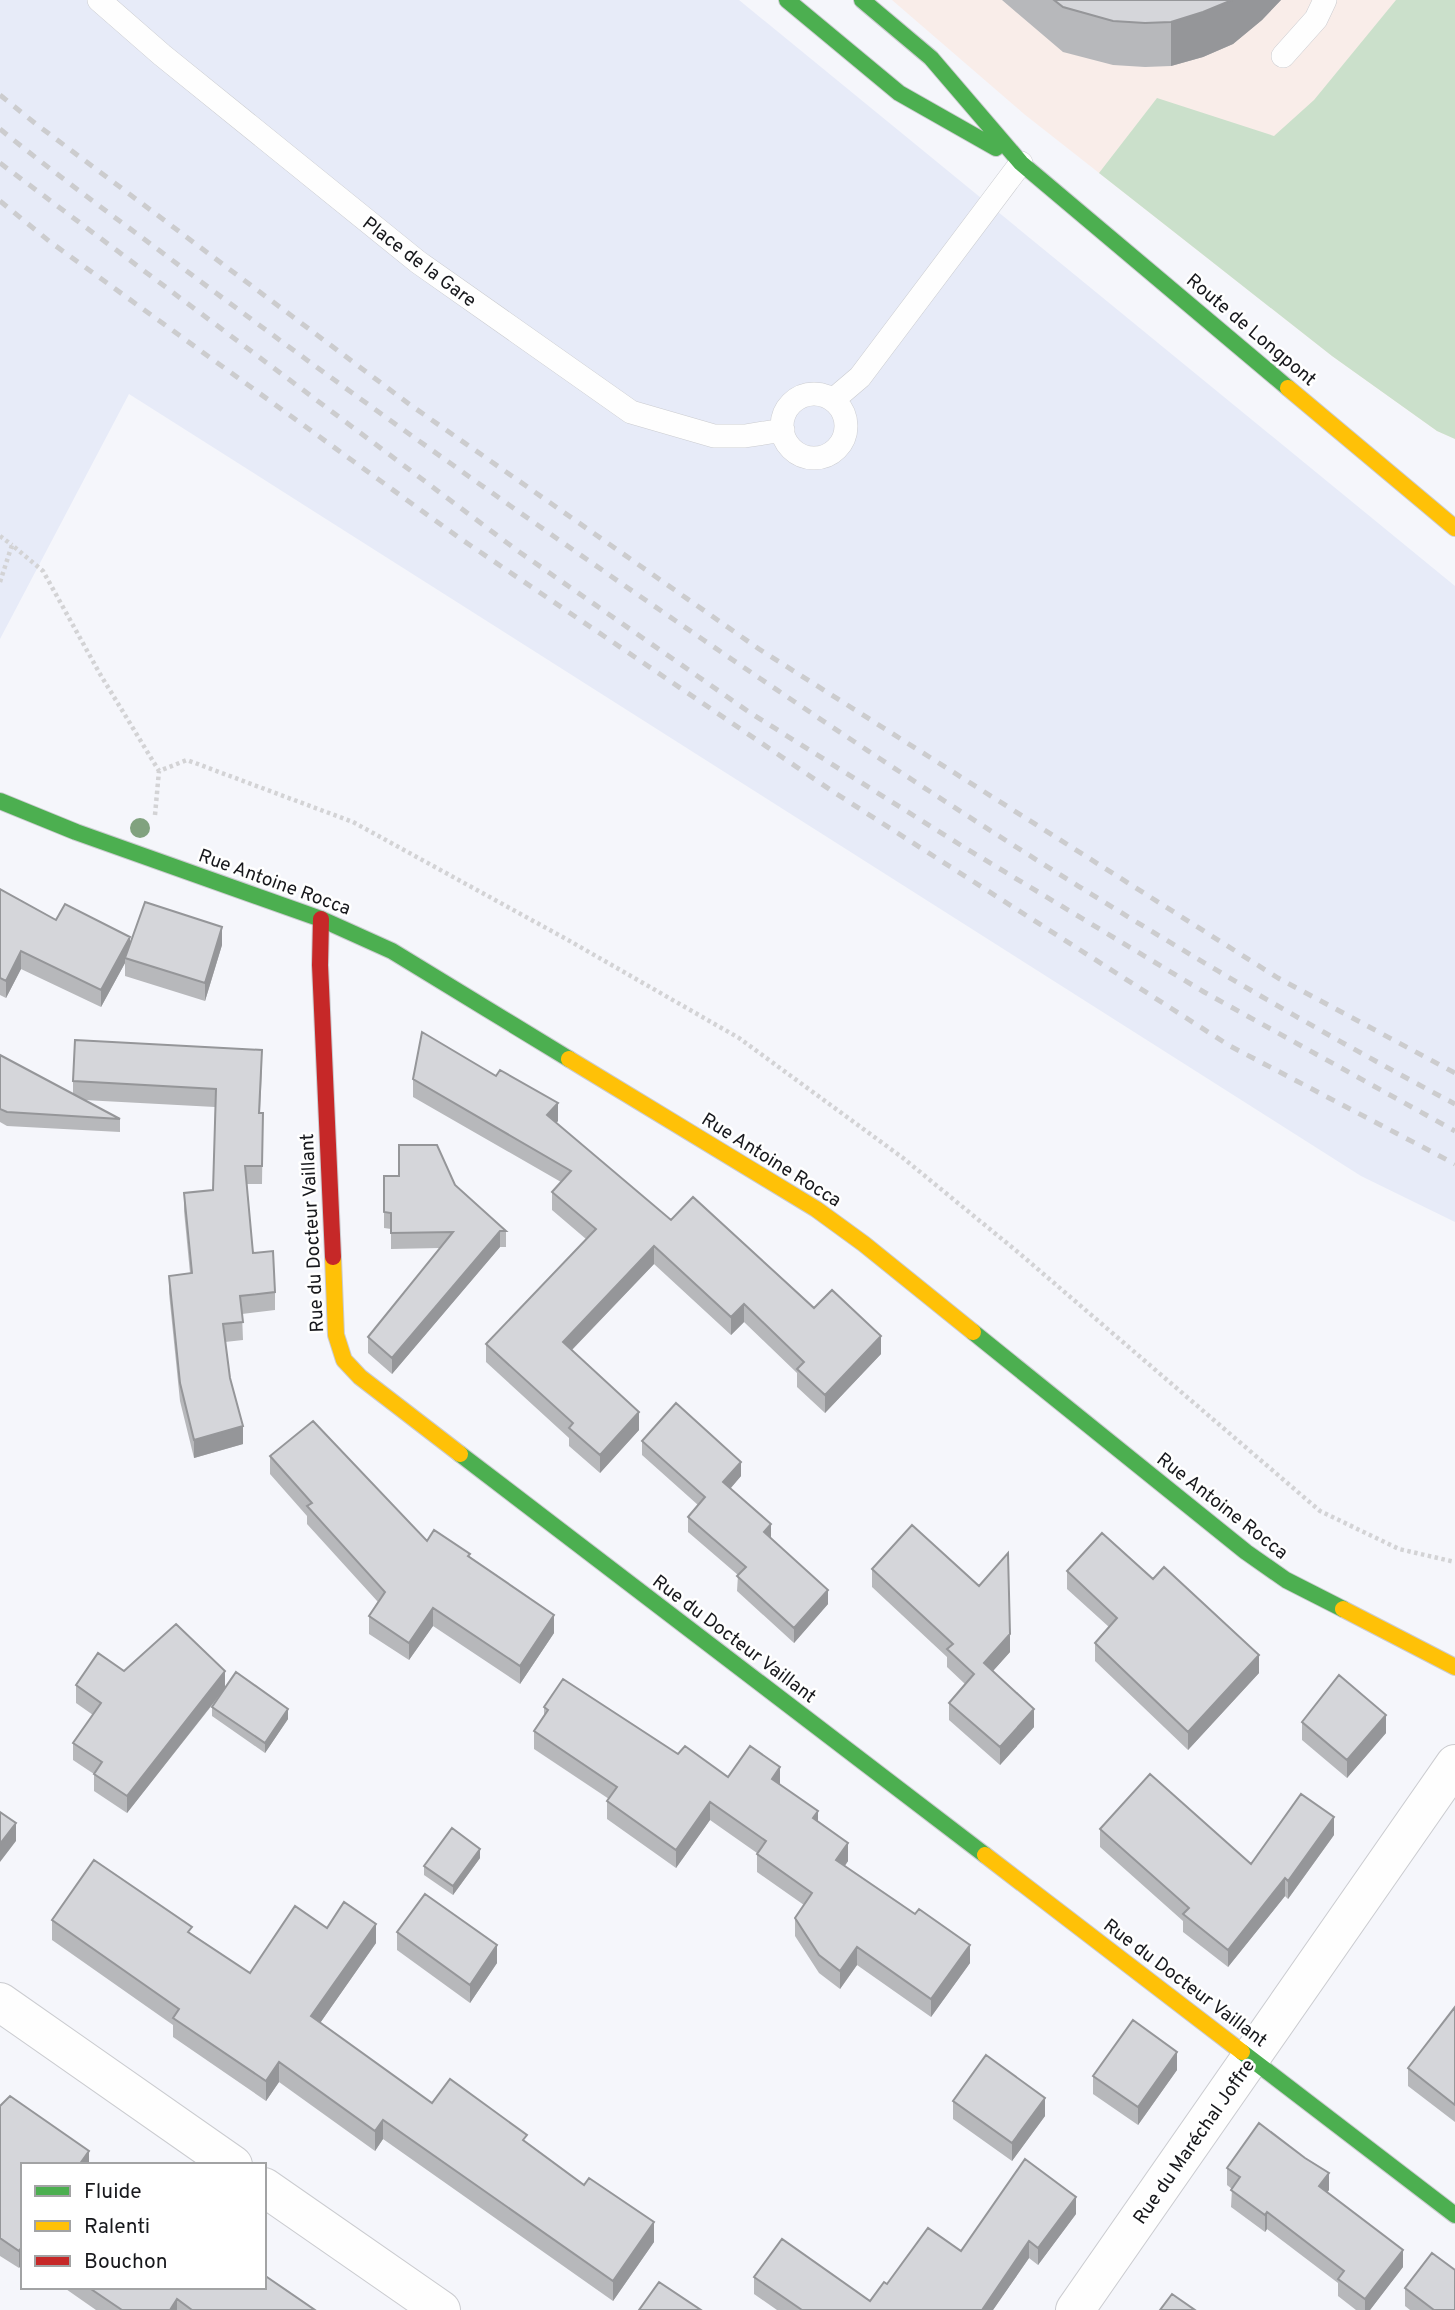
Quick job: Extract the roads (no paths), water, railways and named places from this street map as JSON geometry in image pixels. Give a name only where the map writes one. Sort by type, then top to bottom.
[{"type":"street","name":"Route de Longpont","points":[[787,0],[899,93],[1021,163]]},
{"type":"street","name":"Route de Longpont","points":[[862,0],[931,58],[1021,163],[1455,528]]},
{"type":"street","name":"Rue Antoine Rocca","points":[[0,801],[76,832],[321,919],[392,951],[816,1209],[864,1244],[1246,1552],[1286,1580],[1455,1667]]},
{"type":"street","name":"Rue du Docteur Vaillant","points":[[321,919],[320,965],[336,1335],[344,1360],[360,1377],[1455,2215]]},
{"type":"street","name":"Rue du Maréchal Joffre","points":[[1075,2310],[1455,1764]]},
{"type":"street","points":[[0,2002],[230,2163]]},
{"type":"street","points":[[266,2188],[440,2310]]},
{"type":"lane","name":"Place de la Gare","points":[[99,0],[162,55],[418,262],[631,412],[714,436],[745,436],[783,430]]},
{"type":"lane","points":[[1283,56],[1316,19],[1325,0]]},
{"type":"lane","points":[[833,400],[860,377],[1021,163]]},
{"type":"lane","points":[[824,395],[833,400],[841,408],[846,429],[836,449],[826,456],[815,458],[794,450],[786,442],[782,420],[793,401],[803,396],[824,395]]},
{"type":"railway","points":[[0,95],[409,404],[759,649],[1278,978],[1455,1073]]},
{"type":"railway","points":[[0,129],[352,393],[762,680],[988,829],[1219,972],[1455,1104]]},
{"type":"railway","points":[[0,163],[518,551],[749,712],[962,846],[1204,992],[1455,1131]]},
{"type":"railway","points":[[0,201],[49,241],[458,537],[832,791],[1230,1046],[1455,1164]]}]
